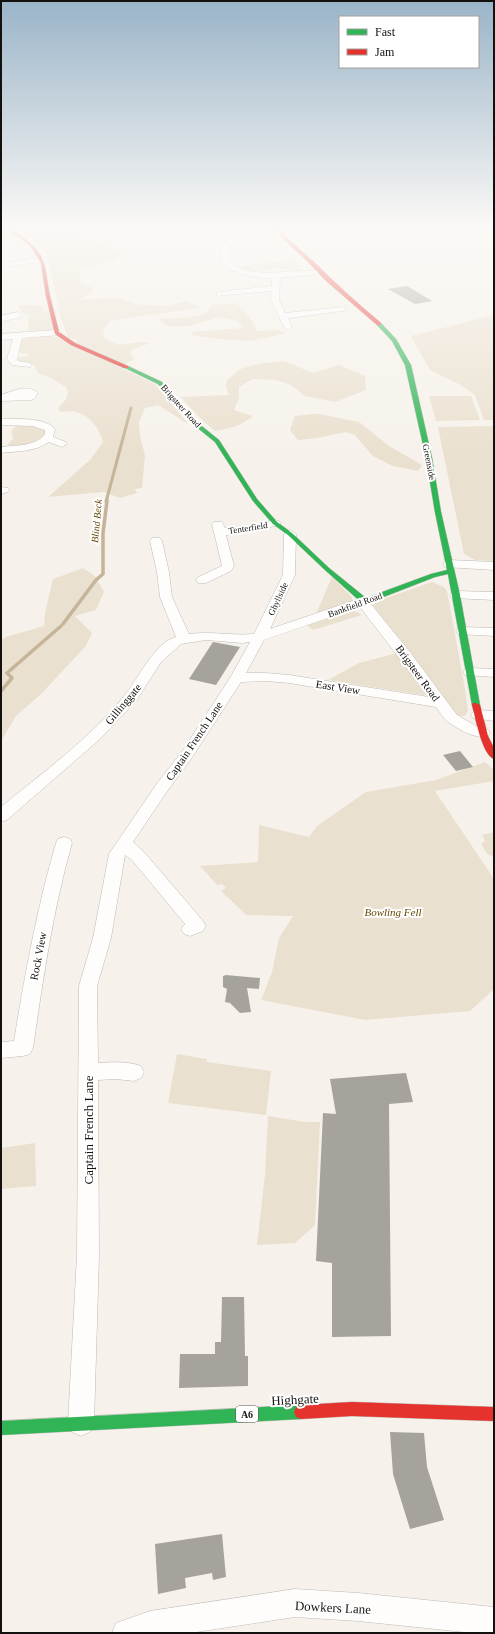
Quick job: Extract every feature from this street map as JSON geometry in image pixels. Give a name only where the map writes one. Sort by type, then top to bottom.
[{"type":"main road","points":[[50,303],[57,333]]},
{"type":"main road","name":"Greenside","points":[[356,303],[376,320],[394,340],[408,365],[429,458],[478,715],[488,748],[494,756]]},
{"type":"main road","name":"Brigsteer Road","points":[[57,333],[72,344],[150,377],[160,383],[191,420],[217,441],[255,500],[275,523],[290,534],[364,602]]},
{"type":"main road","name":"Bankfield Road","points":[[364,602],[433,575],[449,567]]},
{"type":"main road","name":"Highgate","points":[[1,1428],[352,1409],[494,1414]]},
{"type":"street","points":[[276,303],[288,327]]},
{"type":"street","points":[[282,316],[343,309]]},
{"type":"street","points":[[1,319],[18,315]]},
{"type":"street","points":[[1,337],[57,333]]},
{"type":"street","points":[[18,336],[16,354],[12,359],[16,363],[26,365]]},
{"type":"street","points":[[1,423],[23,422],[43,425],[50,429],[48,438],[33,446],[1,450]]},
{"type":"street","points":[[48,438],[62,444]]},
{"type":"street","points":[[31,457],[33,446]]},
{"type":"street","name":"Tenterfield","points":[[202,580],[228,566],[219,528],[244,530],[275,523]]},
{"type":"street","name":"Ghyllside","points":[[259,637],[289,575],[290,534]]},
{"type":"street","points":[[156,541],[163,572],[166,597],[184,639]]},
{"type":"street","points":[[449,567],[473,564],[494,566]]},
{"type":"street","points":[[456,595],[494,596]]},
{"type":"street","name":"Bankfield Road","points":[[259,637],[364,602]]},
{"type":"street","name":"Brigsteer Road","points":[[364,602],[405,654],[452,718],[471,729],[483,733]]},
{"type":"street","points":[[463,631],[494,632]]},
{"type":"street","name":"Gillinggate","points":[[1,816],[95,736],[131,698],[156,659],[176,642],[184,639],[206,636],[242,639],[259,637]]},
{"type":"street","name":"Captain French Lane","points":[[81,1423],[88,1255],[88,986],[102,938],[117,854],[163,786],[186,756],[237,678],[259,637]]},
{"type":"street","points":[[470,672],[494,673]]},
{"type":"street","name":"East View","points":[[237,678],[266,677],[289,679],[440,703]]},
{"type":"street","points":[[478,715],[494,716]]},
{"type":"street","name":"Rock View","points":[[1,1050],[23,1048],[37,958],[55,874],[64,843]]},
{"type":"street","points":[[124,843],[138,856],[196,926],[190,930]]},
{"type":"street","points":[[88,1072],[116,1070],[134,1072]]},
{"type":"street","name":"Dowkers Lane","points":[[126,1633],[150,1625],[295,1603],[358,1607],[494,1621]]},
{"type":"green space","points":[[58,303],[134,303],[140,305],[167,306],[177,303],[191,303],[201,308],[110,321],[103,331],[105,339],[119,345],[141,342],[150,343],[129,352],[134,359],[125,364],[75,344],[78,340],[68,338]]},
{"type":"green space","points":[[236,303],[253,322],[257,331],[278,330],[287,333],[250,341],[218,339],[191,335],[192,332],[243,328],[237,321],[218,317],[190,326],[168,326],[158,319],[197,316],[206,312],[212,305]]},
{"type":"green space","points":[[23,305],[42,306],[44,311],[50,311],[54,329],[29,332],[28,319],[30,316],[24,314],[18,307]]},
{"type":"green space","points":[[494,315],[494,420],[484,420],[475,395],[459,384],[430,370],[411,336]]},
{"type":"green space","points":[[28,337],[57,337],[155,384],[188,424],[158,405],[145,408],[139,422],[140,436],[145,456],[142,488],[135,489],[137,493],[120,498],[104,492],[48,497],[91,459],[103,442],[97,428],[86,416],[74,411],[60,412],[58,408],[66,399],[67,388],[51,378],[38,373],[34,365],[17,360],[16,358],[28,356],[29,354],[20,353],[17,351],[20,341]]},
{"type":"green space","points":[[284,361],[313,373],[339,365],[365,376],[366,390],[335,402],[305,396],[291,385],[276,380],[253,379],[239,387],[239,398],[234,410],[253,416],[236,426],[215,431],[200,418],[181,397],[229,395],[226,387],[227,380],[239,370],[255,365]]},
{"type":"green space","points":[[429,396],[471,396],[480,420],[436,421]]},
{"type":"green space","points":[[312,414],[359,422],[389,446],[422,465],[418,471],[393,466],[373,456],[355,435],[346,432],[298,440],[290,430],[295,416]]},
{"type":"green space","points":[[17,425],[38,426],[45,430],[45,434],[33,443],[7,445],[13,439],[12,431]]},
{"type":"green space","points":[[494,426],[494,561],[475,560],[464,554],[438,427]]},
{"type":"green space","points":[[83,568],[95,576],[104,592],[96,610],[75,616],[92,633],[85,647],[41,694],[16,716],[1,741],[1,640],[6,637],[44,626],[45,613],[53,579]]},
{"type":"green space","points":[[332,577],[352,597],[352,602],[315,616]]},
{"type":"green space","points":[[432,582],[444,587],[447,591],[465,689],[468,711],[465,716],[460,716],[450,711],[382,620],[373,605],[375,602]]},
{"type":"green space","points":[[350,611],[357,612],[362,615],[313,630],[307,625]]},
{"type":"green space","points":[[397,653],[430,696],[328,680],[359,663]]},
{"type":"green space","name":"Bowling Fell","points":[[485,762],[494,770],[494,781],[435,791],[494,879],[494,989],[470,1011],[365,1020],[261,1000],[272,972],[279,938],[293,916],[246,915],[221,891],[226,888],[222,884],[217,885],[200,866],[258,862],[259,825],[309,837],[317,826],[366,792],[436,780]]},
{"type":"green space","points":[[494,832],[494,857],[487,854],[481,844],[485,841],[482,835]]},
{"type":"green space","points":[[177,1054],[207,1059],[207,1062],[271,1071],[266,1115],[168,1103]]},
{"type":"green space","points":[[268,1116],[305,1122],[320,1122],[315,1225],[295,1243],[257,1245],[265,1175]]},
{"type":"green space","points":[[35,1143],[36,1186],[1,1189],[1,1148]]},
{"type":"building","points":[[213,642],[240,647],[216,685],[189,679]]},
{"type":"building","points":[[460,751],[473,767],[456,771],[443,755]]},
{"type":"building","points":[[223,976],[260,978],[259,989],[247,988],[251,1012],[240,1013],[230,1003],[225,1002],[227,989],[223,987]]},
{"type":"building","points":[[406,1073],[413,1102],[389,1104],[391,1336],[332,1337],[332,1263],[316,1261],[323,1113],[336,1114],[330,1079]]},
{"type":"building","points":[[222,1297],[244,1297],[245,1356],[248,1356],[248,1386],[179,1388],[180,1354],[215,1354],[215,1342],[221,1342]]},
{"type":"building","points":[[390,1432],[424,1433],[427,1467],[444,1520],[410,1529],[393,1474]]},
{"type":"building","points":[[222,1534],[226,1577],[213,1580],[212,1573],[185,1578],[186,1588],[158,1594],[155,1544]]},
{"type":"waterway","name":"Blind Beck","points":[[106,502],[131,408]]},
{"type":"waterway","name":"Blind Beck","points":[[63,624],[96,580],[103,574],[103,533],[107,501]]},
{"type":"waterway","name":"Blind Beck","points":[[1,691],[12,678],[7,673],[61,626]]},
{"type":"traffic: fast","points":[[379,324],[394,340],[408,365],[429,458],[438,512],[456,595],[476,705]]},
{"type":"traffic: fast","points":[[126,367],[160,383],[191,420],[217,441],[255,500],[275,523],[290,534],[327,569],[365,601],[433,575],[450,571]]},
{"type":"traffic: fast","points":[[1,1428],[301,1412]]},
{"type":"traffic: jam","points":[[50,303],[57,333],[73,344],[126,367]]},
{"type":"traffic: jam","points":[[355,303],[379,324]]},
{"type":"traffic: jam","points":[[476,705],[484,736],[494,756]]},
{"type":"traffic: jam","points":[[301,1412],[352,1409],[494,1414]]}]
